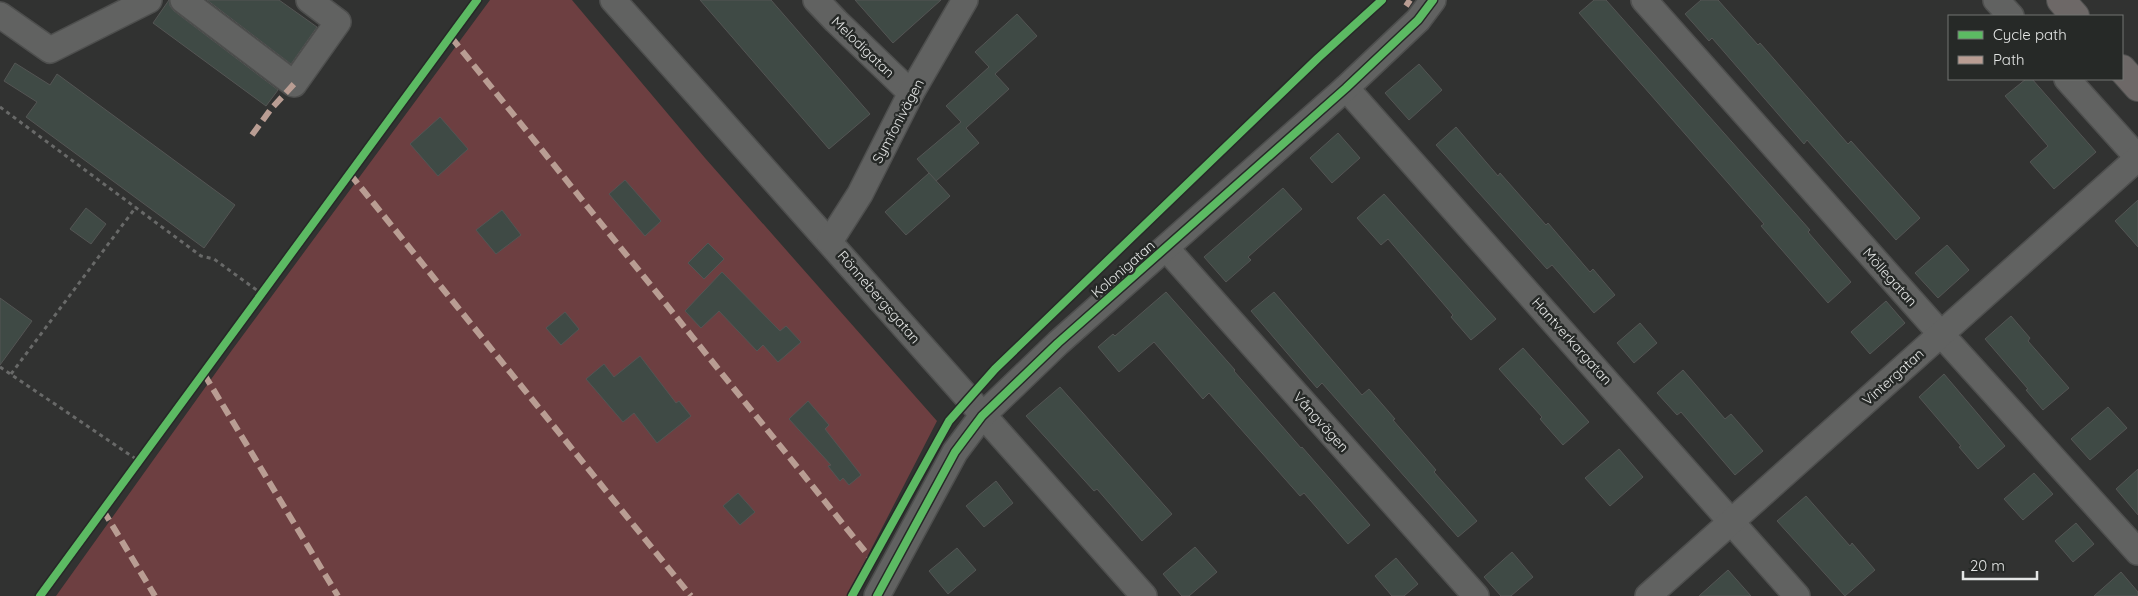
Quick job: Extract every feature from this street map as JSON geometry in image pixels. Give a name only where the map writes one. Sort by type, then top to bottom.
[{"type":"main road","points":[[2061,0],[2074,15]]},
{"type":"main road","points":[[2123,70],[2138,87]]},
{"type":"street","points":[[0,6],[11,0]]},
{"type":"street","points":[[0,15],[50,50],[149,0]]},
{"type":"street","points":[[184,0],[294,84],[338,22],[309,0]]},
{"type":"street","name":"Rönnebergsgatan","points":[[613,0],[830,241],[982,416],[1144,596]]},
{"type":"street","name":"Melodigatan","points":[[816,0],[912,93]]},
{"type":"street","name":"Symfonivägen","points":[[830,241],[860,194],[912,93],[965,0]]},
{"type":"street","name":"Kolonigatan","points":[[877,596],[955,452],[982,416],[1058,343],[1346,88],[1418,20],[1433,0]]},
{"type":"street","name":"Möllegatan","points":[[1644,0],[2138,552]]},
{"type":"street","points":[[1996,0],[2010,15]]},
{"type":"street","points":[[2068,80],[2138,158]]},
{"type":"street","name":"Hantverkargatan","points":[[1346,88],[1797,596]]},
{"type":"street","name":"Vintergatan","points":[[1648,596],[2138,158]]},
{"type":"street","name":"Vångvägen","points":[[1166,248],[1476,596]]},
{"type":"path","points":[[0,107],[201,256],[214,259],[262,294]]},
{"type":"path","points":[[11,374],[136,208]]},
{"type":"path","points":[[0,367],[139,461]]},
{"type":"shaded area","points":[[490,0],[572,0],[705,158],[937,421],[847,596],[56,596],[232,350]]},
{"type":"building","points":[[169,0],[170,6],[174,11],[278,90],[266,106],[153,23]]},
{"type":"building","points":[[207,0],[279,0],[317,27],[291,64]]},
{"type":"building","points":[[700,0],[771,0],[870,114],[829,149]]},
{"type":"building","points":[[855,0],[941,0],[893,43]]},
{"type":"building","points":[[1594,0],[1606,0],[1810,230],[1808,232],[1851,282],[1828,303],[1761,226],[1764,224],[1579,13]]},
{"type":"building","points":[[1701,0],[1718,0],[1758,45],[1760,43],[1848,144],[1851,141],[1920,218],[1896,240],[1807,140],[1804,144],[1712,38],[1709,41],[1685,14]]},
{"type":"building","points":[[1017,14],[1037,36],[995,74],[1009,89],[966,128],[979,143],[936,181],[917,159],[961,122],[946,106],[989,67],[975,52]]},
{"type":"building","points":[[15,63],[50,85],[57,74],[235,205],[204,248],[26,117],[37,102],[4,81]]},
{"type":"building","points":[[1419,64],[1442,90],[1409,120],[1385,93]]},
{"type":"building","points":[[2025,80],[2033,80],[2096,152],[2054,189],[2030,162],[2048,146],[2005,96]]},
{"type":"building","points":[[440,117],[468,149],[438,176],[410,144]]},
{"type":"building","points":[[1456,127],[1498,176],[1500,173],[1546,225],[1548,223],[1590,272],[1593,269],[1615,295],[1594,313],[1552,265],[1547,269],[1436,145]]},
{"type":"building","points":[[1338,133],[1360,158],[1332,183],[1310,158]]},
{"type":"building","points":[[929,173],[950,196],[906,235],[885,212]]},
{"type":"building","points":[[625,180],[661,221],[645,236],[609,194]]},
{"type":"building","points":[[1283,188],[1302,209],[1248,257],[1251,260],[1226,282],[1204,257]]},
{"type":"building","points":[[1384,194],[1496,319],[1471,340],[1451,317],[1453,315],[1388,239],[1381,245],[1357,218]]},
{"type":"building","points":[[2138,200],[2138,247],[2115,221]]},
{"type":"building","points":[[86,208],[106,224],[91,244],[70,229]]},
{"type":"building","points":[[502,210],[521,235],[496,254],[476,230]]},
{"type":"building","points":[[708,243],[724,259],[704,279],[688,263]]},
{"type":"building","points":[[1947,245],[1969,270],[1938,298],[1915,273]]},
{"type":"building","points":[[722,272],[780,331],[786,326],[801,342],[778,362],[763,345],[757,351],[719,311],[701,328],[685,311]]},
{"type":"building","points":[[1166,292],[1370,525],[1348,544],[1304,493],[1300,496],[1209,393],[1203,399],[1154,342],[1119,372],[1098,347],[1113,334],[1115,336]]},
{"type":"building","points":[[1274,292],[1362,395],[1369,389],[1436,470],[1434,472],[1477,521],[1458,537],[1322,383],[1317,388],[1251,311]]},
{"type":"building","points":[[0,298],[32,321],[0,365]]},
{"type":"building","points":[[1886,301],[1905,323],[1870,354],[1851,332]]},
{"type":"building","points":[[565,312],[579,329],[561,345],[546,328]]},
{"type":"building","points":[[2011,316],[2030,338],[2028,341],[2069,388],[2043,410],[2026,390],[2028,389],[1985,339]]},
{"type":"building","points":[[1640,323],[1657,343],[1634,363],[1617,343]]},
{"type":"building","points":[[1523,348],[1589,422],[1563,445],[1540,419],[1542,417],[1499,369]]},
{"type":"building","points":[[640,356],[676,403],[679,401],[691,416],[657,443],[634,413],[623,422],[586,379],[604,364],[614,377]]},
{"type":"building","points":[[1683,370],[1725,419],[1731,414],[1763,451],[1735,475],[1681,412],[1677,415],[1657,393]]},
{"type":"building","points":[[1944,374],[2005,446],[1978,469],[1919,397]]},
{"type":"building","points":[[1060,387],[1172,514],[1142,541],[1097,489],[1094,491],[1026,416]]},
{"type":"building","points":[[808,401],[829,425],[825,429],[861,475],[849,485],[843,478],[840,481],[828,466],[831,465],[789,419]]},
{"type":"building","points":[[2108,407],[2127,428],[2090,460],[2071,439]]},
{"type":"building","points":[[1619,449],[1643,477],[1610,506],[1585,478]]},
{"type":"building","points":[[2138,469],[2138,515],[2116,489]]},
{"type":"building","points":[[2034,473],[2053,494],[2023,520],[2004,499]]},
{"type":"building","points":[[996,481],[1013,503],[984,527],[966,506]]},
{"type":"building","points":[[738,493],[755,512],[740,525],[723,506]]},
{"type":"building","points":[[1806,496],[1850,546],[1852,543],[1875,570],[1845,596],[1777,521]]},
{"type":"building","points":[[2076,523],[2094,544],[2073,562],[2055,541]]},
{"type":"building","points":[[1195,547],[1217,572],[1189,596],[1182,596],[1163,574]]},
{"type":"building","points":[[957,548],[976,570],[948,594],[929,571]]},
{"type":"building","points":[[1512,552],[1533,577],[1511,596],[1501,596],[1484,577]]},
{"type":"building","points":[[1396,558],[1418,584],[1404,596],[1392,596],[1375,576]]},
{"type":"building","points":[[1728,570],[1751,596],[1699,596]]},
{"type":"building","points":[[2121,572],[2138,592],[2138,596],[2094,596]]},
{"type":"marked path","points":[[1406,6],[1410,0]]},
{"type":"marked path","points":[[451,37],[872,560]]},
{"type":"marked path","points":[[252,135],[271,109],[294,84]]},
{"type":"marked path","points":[[350,174],[691,596]]},
{"type":"marked path","points":[[204,374],[338,596]]},
{"type":"marked path","points":[[103,510],[155,596]]},
{"type":"cycle path","points":[[40,596],[477,0]]},
{"type":"cycle path","points":[[852,596],[949,421],[995,369],[1318,58],[1382,0]]},
{"type":"cycle path","points":[[877,596],[955,452],[982,416],[1058,343],[1346,88],[1418,20],[1433,0]]}]
